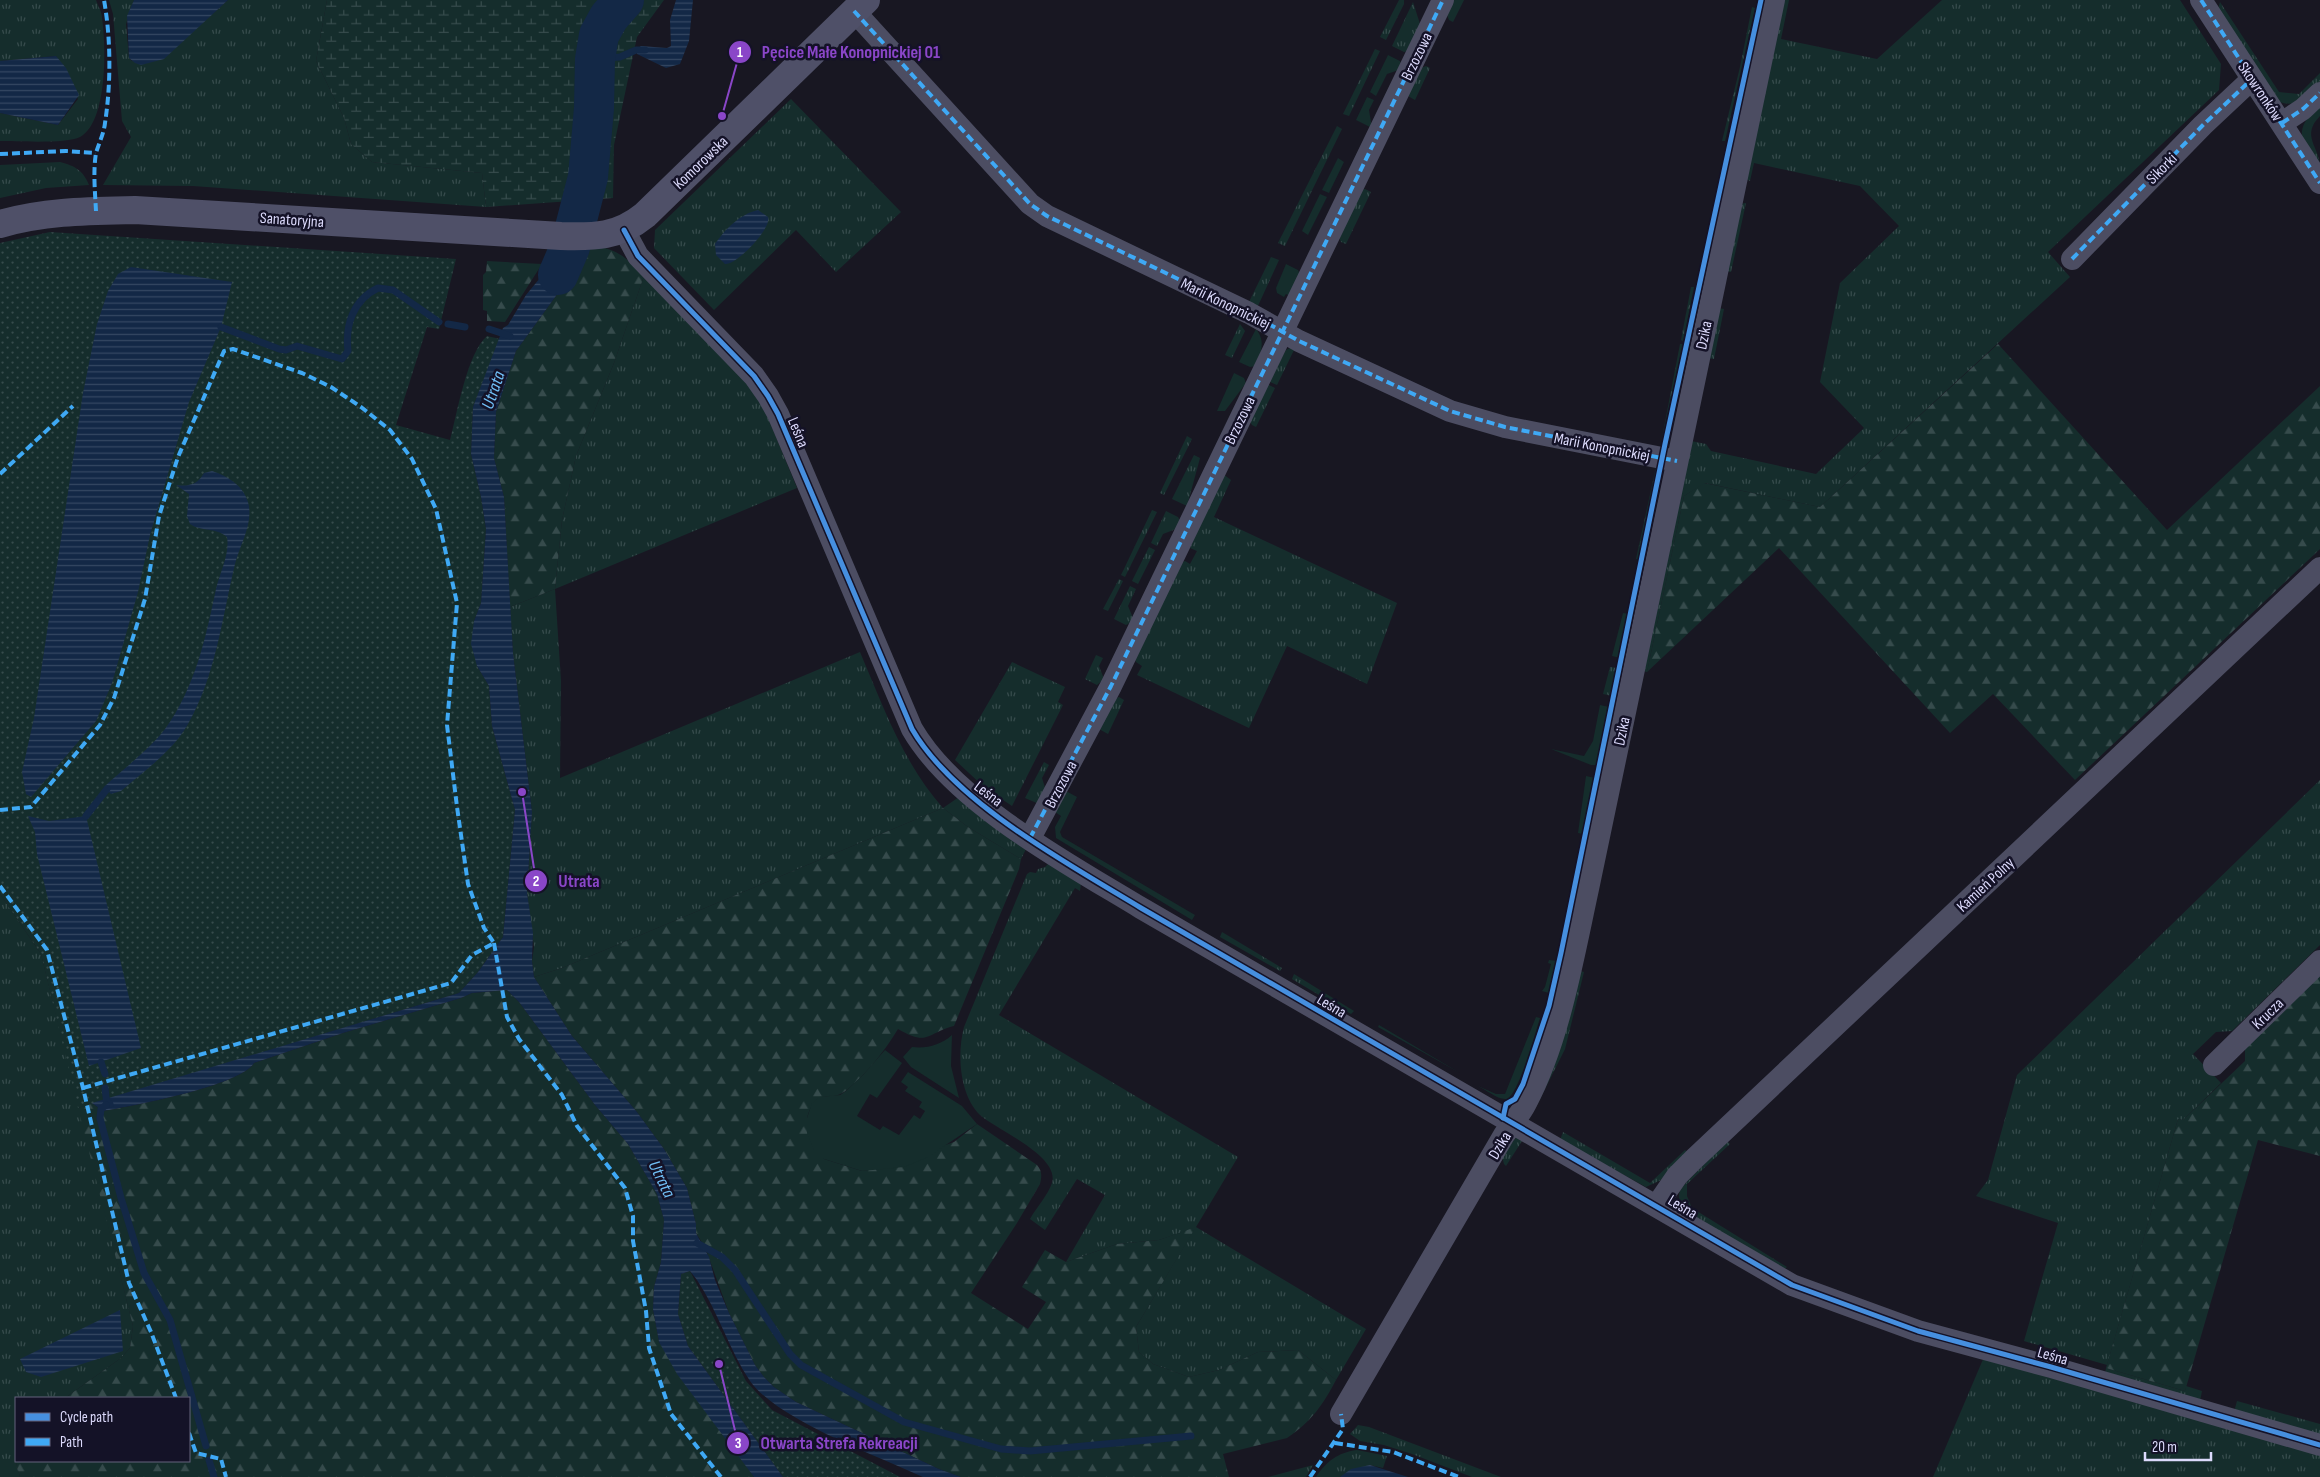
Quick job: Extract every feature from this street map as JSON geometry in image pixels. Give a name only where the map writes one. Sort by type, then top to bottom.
[{"type":"street","name":"Brzozowa","points":[[1030,838],[1111,686],[1443,0]]},
{"type":"street","name":"Dzika","points":[[1341,1414],[1512,1123],[1525,1105],[1538,1077],[1554,1031],[1571,967],[1774,0]]},
{"type":"street","name":"Skowronków","points":[[2201,0],[2320,183]]},
{"type":"street","name":"Marii Konopnickiej","points":[[860,5],[1022,195],[1040,212],[1282,331],[1467,417],[1505,427],[1677,461]]},
{"type":"street","name":"Komorowska","points":[[573,237],[604,235],[624,230],[645,216],[860,5]]},
{"type":"street","name":"Sikorki","points":[[2072,259],[2203,125],[2252,79]]},
{"type":"street","points":[[2282,123],[2303,109],[2320,93]]},
{"type":"street","name":"Sanatoryjna","points":[[0,224],[41,214],[68,211],[134,210],[573,237]]},
{"type":"street","name":"Leśna","points":[[624,230],[638,256],[740,362],[768,396],[778,414],[904,712],[918,739],[937,764],[956,784],[1030,838],[1140,908],[1373,1044],[1657,1205],[1782,1281],[1827,1300],[1918,1332],[2051,1367],[2320,1445]]},
{"type":"street","name":"Kamień Polny","points":[[1657,1205],[1677,1176],[1708,1146],[2320,568]]},
{"type":"street","name":"Krucza","points":[[2214,1065],[2320,961]]},
{"type":"green space","points":[[0,0],[96,0],[101,14],[103,31],[103,82],[96,116],[89,129],[80,137],[64,141],[0,141],[0,113],[58,125],[78,99],[56,56],[0,61]]},
{"type":"green space","points":[[109,0],[134,0],[126,24],[129,58],[132,61],[191,33],[228,0],[327,0],[316,61],[344,118],[351,144],[372,162],[482,173],[486,207],[193,186],[103,185],[131,137],[122,121],[113,14]]},
{"type":"green space","points":[[327,0],[664,0],[637,37],[614,145],[613,198],[486,207],[482,173],[372,162],[351,144],[344,118],[316,61]]},
{"type":"green space","points":[[1399,0],[1404,0],[1404,4],[1386,40],[1380,37]]},
{"type":"green space","points":[[1454,0],[1464,0],[1453,22],[1449,20],[1447,15]]},
{"type":"green space","points":[[1783,0],[1789,0],[1781,39],[1877,59],[1942,0],[2180,0],[2221,64],[2219,90],[2048,252],[2070,277],[1820,507],[1705,483],[1684,496],[1647,672],[1643,671],[1691,441],[1706,444],[1711,451],[1816,474],[1864,428],[1820,382],[1840,283],[1899,226],[1860,186],[1754,163],[1750,181],[1744,178]]},
{"type":"green space","points":[[1413,2],[1420,24],[1409,51],[1404,52],[1392,46]]},
{"type":"green space","points":[[2220,2],[2279,92],[2299,94],[2320,73],[2320,81],[2307,95],[2297,102],[2286,104],[2280,102],[2218,9]]},
{"type":"green space","points":[[1752,7],[1755,8],[1725,141],[1722,141],[1740,67]]},
{"type":"green space","points":[[1375,49],[1380,51],[1349,116],[1343,114]]},
{"type":"green space","points":[[1388,55],[1400,61],[1402,66],[1399,70],[1387,74],[1376,96],[1370,92]]},
{"type":"green space","points":[[1426,66],[1430,68],[1415,100],[1408,96],[1421,68]]},
{"type":"green space","points":[[1367,97],[1374,100],[1369,110],[1372,128],[1356,120]]},
{"type":"green space","points":[[791,99],[901,212],[836,272],[796,230],[714,310],[654,248],[655,230]]},
{"type":"green space","points":[[2320,105],[2320,116],[2314,123],[2311,136],[2320,167],[2302,136],[2302,131],[2305,123]]},
{"type":"green space","points":[[1337,126],[1342,129],[1285,246],[1278,243]]},
{"type":"green space","points":[[1338,158],[1344,162],[1329,193],[1322,190]]},
{"type":"green space","points":[[60,162],[78,169],[89,185],[46,188],[0,198],[0,165]]},
{"type":"green space","points":[[1365,189],[1371,192],[1346,244],[1341,242],[1339,237],[1361,190]]},
{"type":"green space","points":[[1320,194],[1327,197],[1308,235],[1302,231]]},
{"type":"green space","points":[[1746,203],[1731,272],[1725,271],[1739,204]]},
{"type":"green space","points":[[50,232],[456,259],[439,329],[427,327],[396,425],[450,440],[468,370],[474,356],[480,344],[487,336],[500,339],[473,407],[471,454],[486,529],[481,603],[474,621],[477,666],[489,686],[492,726],[515,810],[503,937],[478,972],[459,993],[78,1108],[41,954],[0,894],[0,243]]},
{"type":"green space","points":[[581,247],[603,247],[622,256],[644,276],[614,363],[576,456],[562,520],[555,589],[510,607],[504,497],[494,458],[496,412],[516,351],[577,267]]},
{"type":"green space","points":[[1271,257],[1279,260],[1257,308],[1248,304]]},
{"type":"green space","points":[[487,261],[542,264],[505,322],[487,321],[487,311],[483,310],[483,275],[486,272]]},
{"type":"green space","points":[[1286,264],[1298,270],[1300,275],[1290,296],[1286,294],[1284,297],[1277,293],[1276,288]]},
{"type":"green space","points":[[644,276],[741,376],[764,408],[797,488],[555,589],[562,520],[576,456],[614,363]]},
{"type":"green space","points":[[1691,287],[1694,287],[1683,341],[1681,340]]},
{"type":"green space","points":[[1718,308],[1724,309],[1714,359],[1708,358]]},
{"type":"green space","points":[[1240,324],[1245,331],[1232,358],[1225,355]]},
{"type":"green space","points":[[1256,329],[1261,338],[1262,347],[1256,366],[1250,367],[1239,362]]},
{"type":"green space","points":[[1680,344],[1683,344],[1661,443]]},
{"type":"green space","points":[[1998,344],[2167,530],[2320,386],[2320,549],[2075,780],[1993,694],[1950,733],[1779,548],[1647,672],[1684,496],[1704,483],[1820,507]]},
{"type":"green space","points":[[1290,348],[1294,350],[1277,385],[1268,381],[1286,350]]},
{"type":"green space","points":[[1234,373],[1244,378],[1246,383],[1225,411],[1217,411]]},
{"type":"green space","points":[[1267,384],[1275,388],[1256,427],[1249,420]]},
{"type":"green space","points":[[1187,436],[1192,439],[1164,495],[1160,493]]},
{"type":"green space","points":[[1194,455],[1200,458],[1187,506],[1172,499]]},
{"type":"green space","points":[[1656,467],[1658,469],[1640,559],[1636,559]]},
{"type":"green space","points":[[1223,474],[1231,480],[1214,517],[1397,603],[1367,684],[1287,646],[1249,728],[1137,675],[1142,666],[1134,658],[1180,563],[1185,561],[1190,564],[1197,551],[1190,548]]},
{"type":"green space","points":[[1152,510],[1157,512],[1125,577],[1121,575]]},
{"type":"green space","points":[[1166,511],[1178,517],[1180,521],[1176,529],[1163,534],[1157,546],[1151,543]]},
{"type":"green space","points":[[1149,547],[1155,550],[1138,584],[1132,581]]},
{"type":"green space","points":[[1119,579],[1123,581],[1108,611],[1103,609]]},
{"type":"green space","points":[[1130,586],[1136,589],[1128,606],[1133,618],[1126,625],[1114,619]]},
{"type":"green space","points":[[555,589],[561,681],[560,778],[860,652],[905,753],[929,791],[943,808],[562,968],[534,977],[532,961],[534,947],[527,893],[532,812],[513,653],[510,607]]},
{"type":"green space","points":[[1623,613],[1629,614],[1620,658],[1612,656]]},
{"type":"green space","points":[[1096,655],[1103,658],[1099,666],[1104,679],[1097,685],[1085,679]]},
{"type":"green space","points":[[1012,662],[1065,687],[1058,702],[1063,705],[1012,806],[984,787],[955,760]]},
{"type":"green space","points":[[1610,667],[1618,668],[1612,696],[1603,694]]},
{"type":"green space","points":[[1119,697],[1124,700],[1108,734],[1099,729],[1114,699]]},
{"type":"green space","points":[[1600,705],[1609,707],[1597,765],[1591,765],[1551,749],[1584,756],[1593,741]]},
{"type":"green space","points":[[1044,762],[1049,765],[1042,778],[1046,791],[1039,804],[1025,798]]},
{"type":"green space","points":[[1586,776],[1595,778],[1583,834],[1578,833]]},
{"type":"green space","points":[[2320,780],[2320,945],[2232,1031],[2216,1032],[2193,1054],[2221,1083],[2183,1120],[2178,1119],[2107,1365],[2024,1341],[2058,1223],[1976,1196],[1988,1180],[2017,1075]]},
{"type":"green space","points":[[1066,791],[1077,797],[1060,832],[1062,837],[1195,915],[1192,920],[1056,838],[1055,827],[1061,816],[1055,812]]},
{"type":"green space","points":[[959,797],[1027,847],[1021,859],[968,827],[943,808]]},
{"type":"green space","points":[[943,808],[968,827],[1021,859],[1019,869],[954,1026],[922,1038],[898,1029],[875,1061],[848,1089],[841,1094],[820,1098],[815,1101],[807,1118],[824,1159],[862,1171],[881,1168],[954,1142],[977,1124],[1037,1165],[1041,1174],[1040,1184],[971,1293],[1028,1329],[1046,1302],[1022,1287],[1045,1250],[1066,1262],[1117,1244],[1159,1240],[1196,1227],[1136,1327],[1139,1352],[1153,1364],[1189,1377],[1219,1370],[1258,1352],[1298,1350],[1336,1380],[1316,1412],[1303,1426],[1287,1438],[1223,1454],[1229,1477],[961,1477],[939,1469],[796,1402],[774,1387],[755,1365],[729,1313],[705,1247],[696,1233],[696,1224],[687,1188],[664,1149],[637,1112],[572,1036],[534,977],[562,968]]},
{"type":"green space","points":[[1049,863],[1081,883],[1080,891],[1075,888],[999,1015],[1238,1157],[1196,1227],[1366,1329],[1336,1380],[1298,1350],[1258,1352],[1219,1370],[1189,1377],[1153,1364],[1139,1352],[1136,1327],[1195,1228],[1159,1240],[1117,1244],[1066,1262],[1105,1195],[1077,1179],[1045,1230],[1030,1219],[1050,1188],[1052,1173],[1047,1163],[1025,1144],[980,1115],[968,1096],[960,1061],[964,1027],[1027,874],[1030,872],[1036,873],[1038,869],[1045,867]]},
{"type":"green space","points":[[0,894],[41,954],[133,1326],[130,1348],[121,1358],[66,1397],[15,1397],[15,1462],[20,1477],[0,1477]]},
{"type":"green space","points":[[1222,932],[1282,968],[1280,971],[1220,937]]},
{"type":"green space","points":[[1549,960],[1557,961],[1549,993],[1542,991],[1545,987],[1551,964],[1548,963]]},
{"type":"green space","points":[[1580,971],[1584,972],[1565,1049],[1536,1107]]},
{"type":"green space","points":[[2320,972],[2320,1156],[2258,1140],[2185,1391],[2106,1368],[2178,1119],[2183,1120],[2245,1061],[2245,1045]]},
{"type":"green space","points":[[1294,974],[1354,1011],[1351,1014],[1292,979]]},
{"type":"green space","points":[[507,990],[519,1002],[595,1105],[628,1144],[657,1194],[664,1220],[661,1262],[654,1287],[653,1309],[659,1342],[754,1477],[20,1477],[16,1462],[190,1462],[190,1397],[66,1397],[121,1358],[130,1348],[133,1326],[78,1108],[92,1103],[103,1111],[137,1105],[208,1087],[229,1080],[245,1071],[254,1063],[472,993]]},
{"type":"green space","points":[[1536,1017],[1540,1018],[1531,1049],[1521,1076],[1511,1095],[1503,1099],[1478,1086],[1496,1094],[1505,1094]]},
{"type":"green space","points":[[1379,1025],[1460,1073],[1378,1027]]},
{"type":"green space","points":[[952,1035],[951,1066],[959,1098],[911,1067],[903,1057],[912,1047],[933,1046]]},
{"type":"green space","points":[[885,1050],[902,1063],[877,1098],[870,1094],[857,1116],[880,1130],[883,1126],[899,1135],[914,1115],[920,1119],[925,1111],[919,1107],[922,1102],[905,1091],[908,1087],[901,1082],[908,1072],[962,1106],[977,1124],[928,1157],[904,1167],[862,1171],[824,1159],[814,1150],[807,1133],[807,1118],[812,1103],[819,1097],[840,1095],[846,1091]]},
{"type":"green space","points":[[1563,1132],[1650,1183],[1685,1150],[1688,1153],[1661,1180],[1646,1187],[1560,1140]]},
{"type":"green space","points":[[1517,1136],[1522,1141],[1506,1166],[1502,1156]]},
{"type":"green space","points":[[1727,1141],[1730,1144],[1687,1184],[1687,1196],[1692,1208],[1787,1267],[1783,1270],[1690,1213],[1680,1202],[1681,1188]]},
{"type":"green space","points":[[690,1271],[746,1381],[772,1410],[900,1477],[783,1477],[688,1346],[678,1314],[681,1274]]},
{"type":"green space","points":[[1984,1357],[2320,1453],[2320,1477],[1933,1477]]},
{"type":"green space","points":[[2106,1368],[2185,1391],[2186,1386],[2202,1391],[2200,1401],[2105,1374]]},
{"type":"green space","points":[[2237,1401],[2320,1424],[2320,1436],[2234,1412]]},
{"type":"green space","points":[[1358,1425],[1369,1427],[1501,1477],[1472,1477],[1384,1445],[1360,1441],[1350,1434]]},
{"type":"green space","points":[[1357,1450],[1387,1456],[1383,1468],[1370,1465],[1340,1477],[1316,1477],[1324,1466],[1333,1459],[1344,1453]]},
{"type":"green space","points":[[1313,1465],[1306,1477],[1268,1477]]},
{"type":"water","points":[[134,0],[228,0],[164,59],[141,65],[129,58],[127,16]]},
{"type":"water","points":[[676,0],[693,0],[689,41],[680,64],[666,68],[637,54],[636,50],[641,46],[667,48],[671,46],[670,20]]},
{"type":"water","points":[[56,56],[66,68],[79,95],[58,125],[0,113],[0,61]]},
{"type":"water","points":[[758,210],[768,217],[765,229],[737,259],[725,264],[716,255],[715,244],[734,223],[745,215]]},
{"type":"water","points":[[559,246],[581,247],[577,267],[516,351],[496,412],[494,458],[504,497],[513,653],[532,812],[527,893],[533,933],[532,961],[534,977],[572,1036],[637,1112],[664,1149],[687,1188],[696,1224],[696,1233],[709,1257],[715,1280],[755,1365],[764,1377],[774,1387],[796,1402],[939,1469],[961,1477],[923,1477],[851,1446],[781,1409],[763,1395],[750,1381],[697,1280],[690,1271],[681,1274],[678,1314],[688,1346],[783,1477],[754,1477],[677,1374],[659,1342],[653,1309],[654,1287],[661,1262],[664,1220],[657,1194],[628,1144],[595,1105],[519,1002],[507,990],[472,993],[461,998],[343,1033],[254,1063],[245,1071],[229,1080],[184,1094],[103,1111],[92,1103],[459,993],[478,972],[503,937],[515,810],[492,726],[489,686],[477,666],[471,644],[474,621],[481,603],[486,529],[471,454],[473,407],[503,328],[508,325],[526,295],[554,261]]},
{"type":"water","points":[[131,267],[232,282],[221,327],[189,402],[150,535],[138,592],[112,683],[96,721],[31,797],[26,794],[22,772],[34,718],[83,393],[97,324],[108,291],[118,274]]},
{"type":"water","points":[[212,471],[229,479],[246,496],[249,518],[235,564],[212,666],[198,705],[182,734],[166,752],[121,791],[111,794],[104,787],[165,729],[184,697],[198,662],[228,543],[227,537],[223,534],[190,524],[187,516],[189,494],[176,485],[185,486],[193,484],[204,473]]},
{"type":"water","points":[[28,816],[49,821],[86,816],[141,1048],[89,1066],[37,854],[35,832]]},
{"type":"water","points":[[120,1310],[123,1351],[41,1377],[26,1372],[20,1359]]},
{"type":"water","points":[[1370,1465],[1408,1477],[1340,1477],[1351,1469]]},
{"type":"waterway","name":"Utrata","points":[[558,275],[570,247],[588,177],[594,108],[595,59],[599,35],[609,17],[624,0]]},
{"type":"waterway","points":[[595,59],[620,57],[636,50],[645,50]]},
{"type":"waterway","points":[[221,327],[279,349],[286,350],[297,346],[342,359],[348,351],[347,341],[352,314],[362,299],[378,288],[393,290],[439,322]]},
{"type":"waterway","points":[[448,324],[465,327]]},
{"type":"waterway","points":[[489,329],[510,336]]},
{"type":"waterway","points":[[86,816],[107,789]]},
{"type":"waterway","points":[[101,1062],[105,1074]]},
{"type":"waterway","points":[[105,1088],[107,1105],[110,1104]]},
{"type":"waterway","points":[[106,1105],[101,1109],[100,1118],[121,1198],[144,1273],[170,1320],[206,1446]]},
{"type":"waterway","points":[[697,1243],[722,1257],[735,1270],[790,1354],[801,1365],[904,1422],[1001,1449],[1030,1451],[1191,1436]]},
{"type":"waterway","points":[[209,1460],[214,1477]]},
{"type":"marked path","points":[[96,211],[95,160],[103,134],[109,77],[108,30],[104,0]]},
{"type":"marked path","points":[[1030,838],[1111,686],[1443,0]]},
{"type":"marked path","points":[[2201,0],[2320,183]]},
{"type":"marked path","points":[[854,11],[1030,204],[1047,216],[1249,313],[1299,341],[1450,411],[1505,427],[1677,461]]},
{"type":"marked path","points":[[2072,259],[2203,125],[2252,79]]},
{"type":"marked path","points":[[2282,123],[2303,109],[2320,93]]},
{"type":"marked path","points":[[0,154],[66,151],[96,153]]},
{"type":"marked path","points":[[0,810],[31,807],[100,725],[114,698],[145,599],[159,516],[178,457],[224,351],[233,349],[302,373],[331,387],[361,407],[390,430],[412,459],[436,509],[457,603],[447,725],[468,884],[484,928],[494,943],[472,955],[451,983],[83,1088]]},
{"type":"marked path","points":[[0,474],[73,406]]},
{"type":"marked path","points":[[0,886],[47,950],[83,1088],[129,1283],[151,1332],[176,1397]]},
{"type":"marked path","points":[[494,943],[507,1017],[519,1039],[562,1095],[577,1126],[625,1188],[633,1216],[633,1241],[646,1311],[649,1348],[671,1414],[721,1477]]},
{"type":"marked path","points":[[1310,1477],[1343,1429],[1341,1414]]},
{"type":"marked path","points":[[190,1436],[196,1453],[221,1459],[226,1477]]},
{"type":"marked path","points":[[1335,1443],[1393,1452],[1459,1477]]},
{"type":"cycle path","points":[[1503,1118],[1506,1104],[1515,1099],[1523,1084],[1549,1006],[1665,444],[1761,0]]},
{"type":"cycle path","points":[[624,230],[638,256],[754,376],[768,396],[778,414],[912,729],[931,756],[956,782],[1015,829],[1047,851],[1141,908],[1792,1285],[1918,1331],[2051,1367],[2320,1445]]},
{"type":"place","name":"Pęcice Małe Konopnickiej 01","points":[[722,116]]},
{"type":"place","name":"Utrata","points":[[522,792]]},
{"type":"place","name":"Otwarta Strefa Rekreacji","points":[[719,1364]]}]
